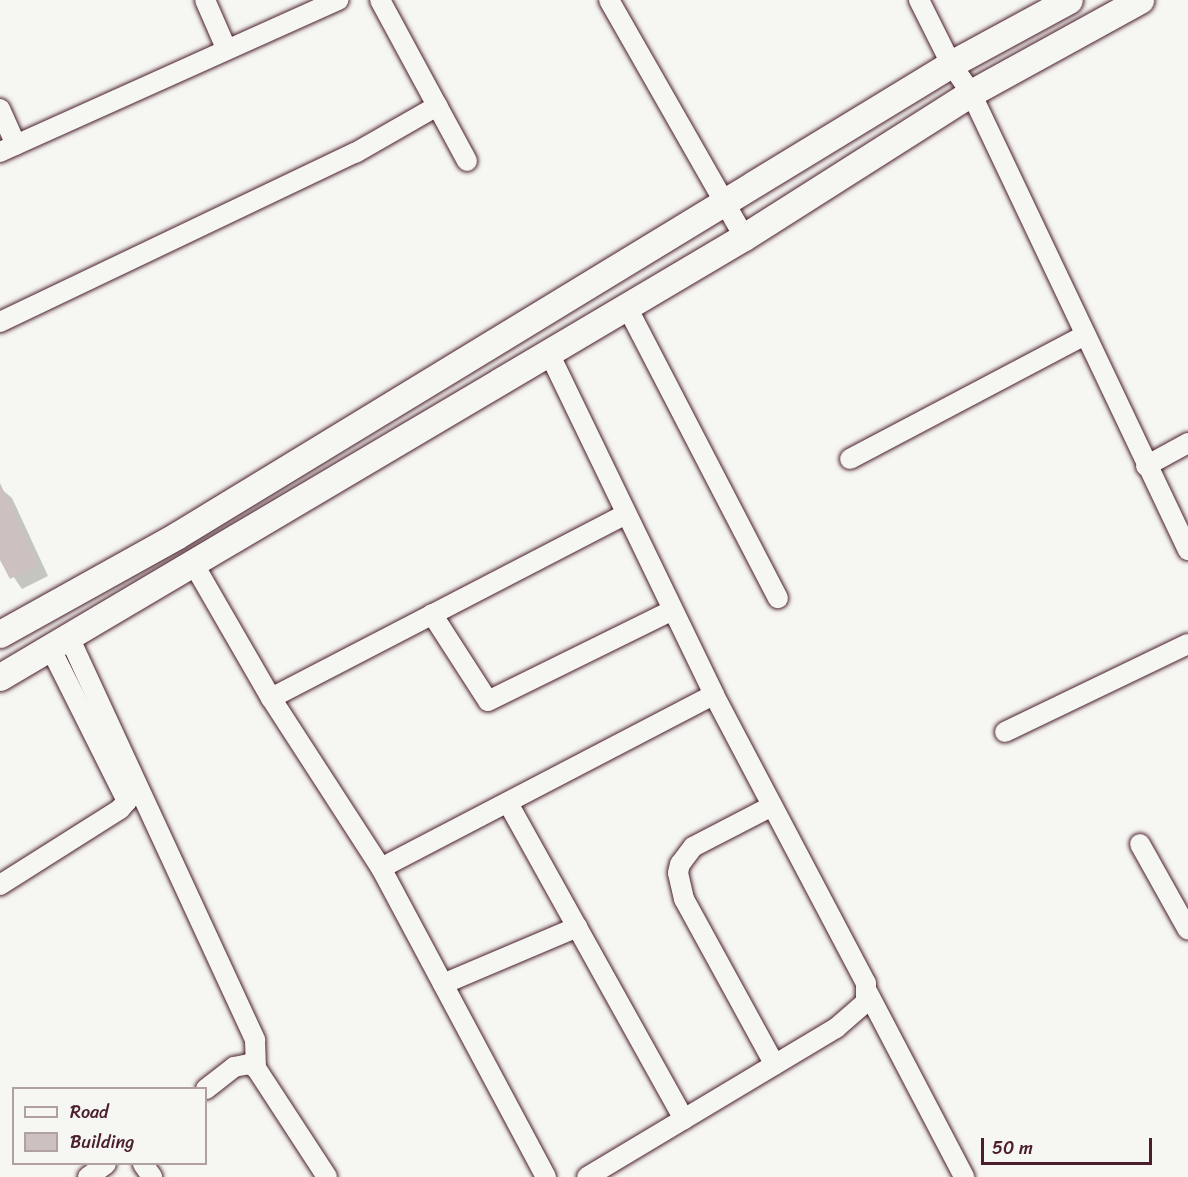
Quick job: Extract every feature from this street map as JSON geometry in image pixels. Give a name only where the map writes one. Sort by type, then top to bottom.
[{"type":"main road","points":[[0,634],[176,536],[723,200],[951,64],[1069,0]]},
{"type":"main road","points":[[0,677],[744,237],[971,93],[1140,0]]},
{"type":"street","points":[[205,0],[226,48]]},
{"type":"street","points":[[0,109],[8,148],[226,48],[338,0]]},
{"type":"street","points":[[380,0],[467,161]]},
{"type":"street","points":[[609,0],[744,237]]},
{"type":"street","points":[[919,0],[951,64],[971,93],[1146,466],[1188,550]]},
{"type":"street","points":[[0,322],[355,153],[437,106]]},
{"type":"street","points":[[627,307],[778,598]]},
{"type":"street","points":[[850,459],[1085,335]]},
{"type":"street","points":[[549,353],[714,695],[964,1177]]},
{"type":"street","points":[[1146,466],[1188,443]]},
{"type":"street","points":[[271,698],[626,514]]},
{"type":"street","points":[[194,563],[271,698],[381,868],[546,1177]]},
{"type":"street","points":[[432,614],[488,701],[673,610]]},
{"type":"street","points":[[0,885],[120,809],[127,801],[60,642]]},
{"type":"street","points":[[60,642],[255,1040],[255,1068]]},
{"type":"street","points":[[1005,732],[1188,644]]},
{"type":"street","points":[[381,868],[714,695]]},
{"type":"street","points":[[508,802],[684,1119]]},
{"type":"street","points":[[772,806],[693,847],[678,873],[684,898],[775,1065]]},
{"type":"street","points":[[1140,844],[1188,930]]},
{"type":"street","points":[[442,984],[577,927]]},
{"type":"street","points":[[587,1177],[843,1022],[861,1008],[868,993]]},
{"type":"street","points":[[207,1088],[234,1067],[249,1064],[255,1068],[327,1177]]},
{"type":"street","points":[[88,1177],[105,1165]]},
{"type":"building","points":[[0,483],[38,565],[10,579],[0,560]]}]
